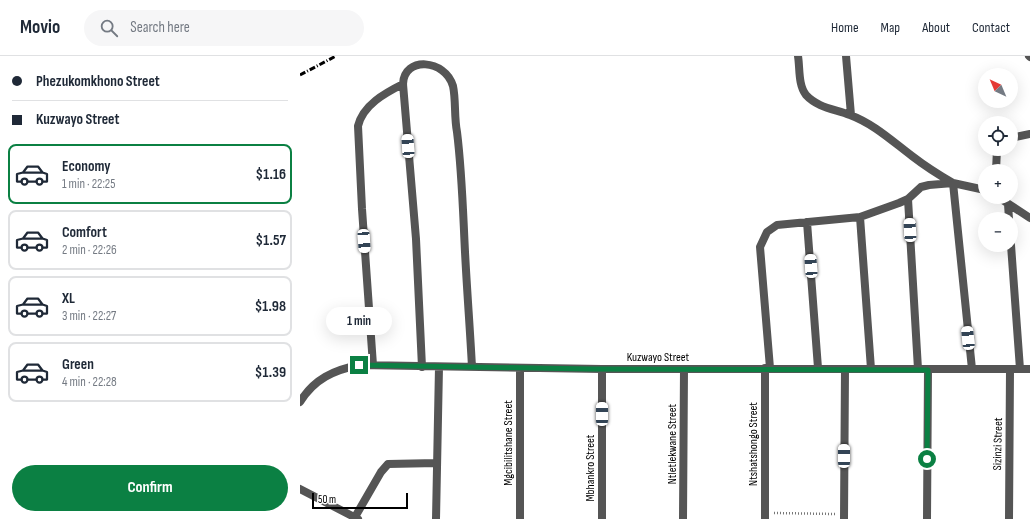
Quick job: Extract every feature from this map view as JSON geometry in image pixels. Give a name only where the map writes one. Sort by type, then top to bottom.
[{"type":"street","points":[[798,56],[801,85],[805,94],[817,103],[827,108],[851,115],[873,127],[927,167],[953,183],[978,188]]},
{"type":"street","points":[[846,56],[851,115]]},
{"type":"street","points":[[422,367],[416,239],[403,84],[405,72],[417,62],[424,60],[434,63],[445,71],[452,85],[461,163],[472,367]]},
{"type":"street","points":[[374,365],[362,210],[358,126],[362,116],[374,102],[388,91],[403,84]]},
{"type":"street","points":[[1018,137],[1030,134]]},
{"type":"street","name":"Ntshatshongo Street","points":[[765,516],[767,319],[760,255],[762,241],[767,232],[777,225],[860,217],[908,199],[921,187],[938,183],[953,183]]},
{"type":"street","points":[[953,183],[972,369]]},
{"type":"street","points":[[908,199],[918,369]]},
{"type":"street","points":[[1008,204],[1030,218]]},
{"type":"street","points":[[1008,204],[1009,212]]},
{"type":"street","points":[[860,217],[871,369]]},
{"type":"street","points":[[807,222],[818,368]]},
{"type":"street","points":[[1012,252],[1020,369]]},
{"type":"street","name":"Kuzwayo Street","points":[[300,402],[312,385],[324,376],[349,367],[374,365],[602,369],[818,368],[1030,370]]},
{"type":"street","points":[[436,519],[439,367]]},
{"type":"street","name":"Mgcibilitshane Street","points":[[520,368],[520,519]]},
{"type":"street","name":"Mbhankro Street","points":[[602,369],[602,519]]},
{"type":"street","name":"Ntletlekwane Street","points":[[683,519],[684,369]]},
{"type":"street","points":[[844,516],[845,369]]},
{"type":"street","points":[[927,519],[928,370]]},
{"type":"street","name":"Sizinzi Street","points":[[1009,519],[1010,370]]},
{"type":"street","points":[[300,489],[357,518],[381,472],[388,464],[437,463]]},
{"type":"path","points":[[765,516],[844,516]]},
{"type":"railway","points":[[300,75],[336,56]]},
{"type":"route","points":[[359,365],[589,369],[818,368],[928,370],[927,459]]}]
